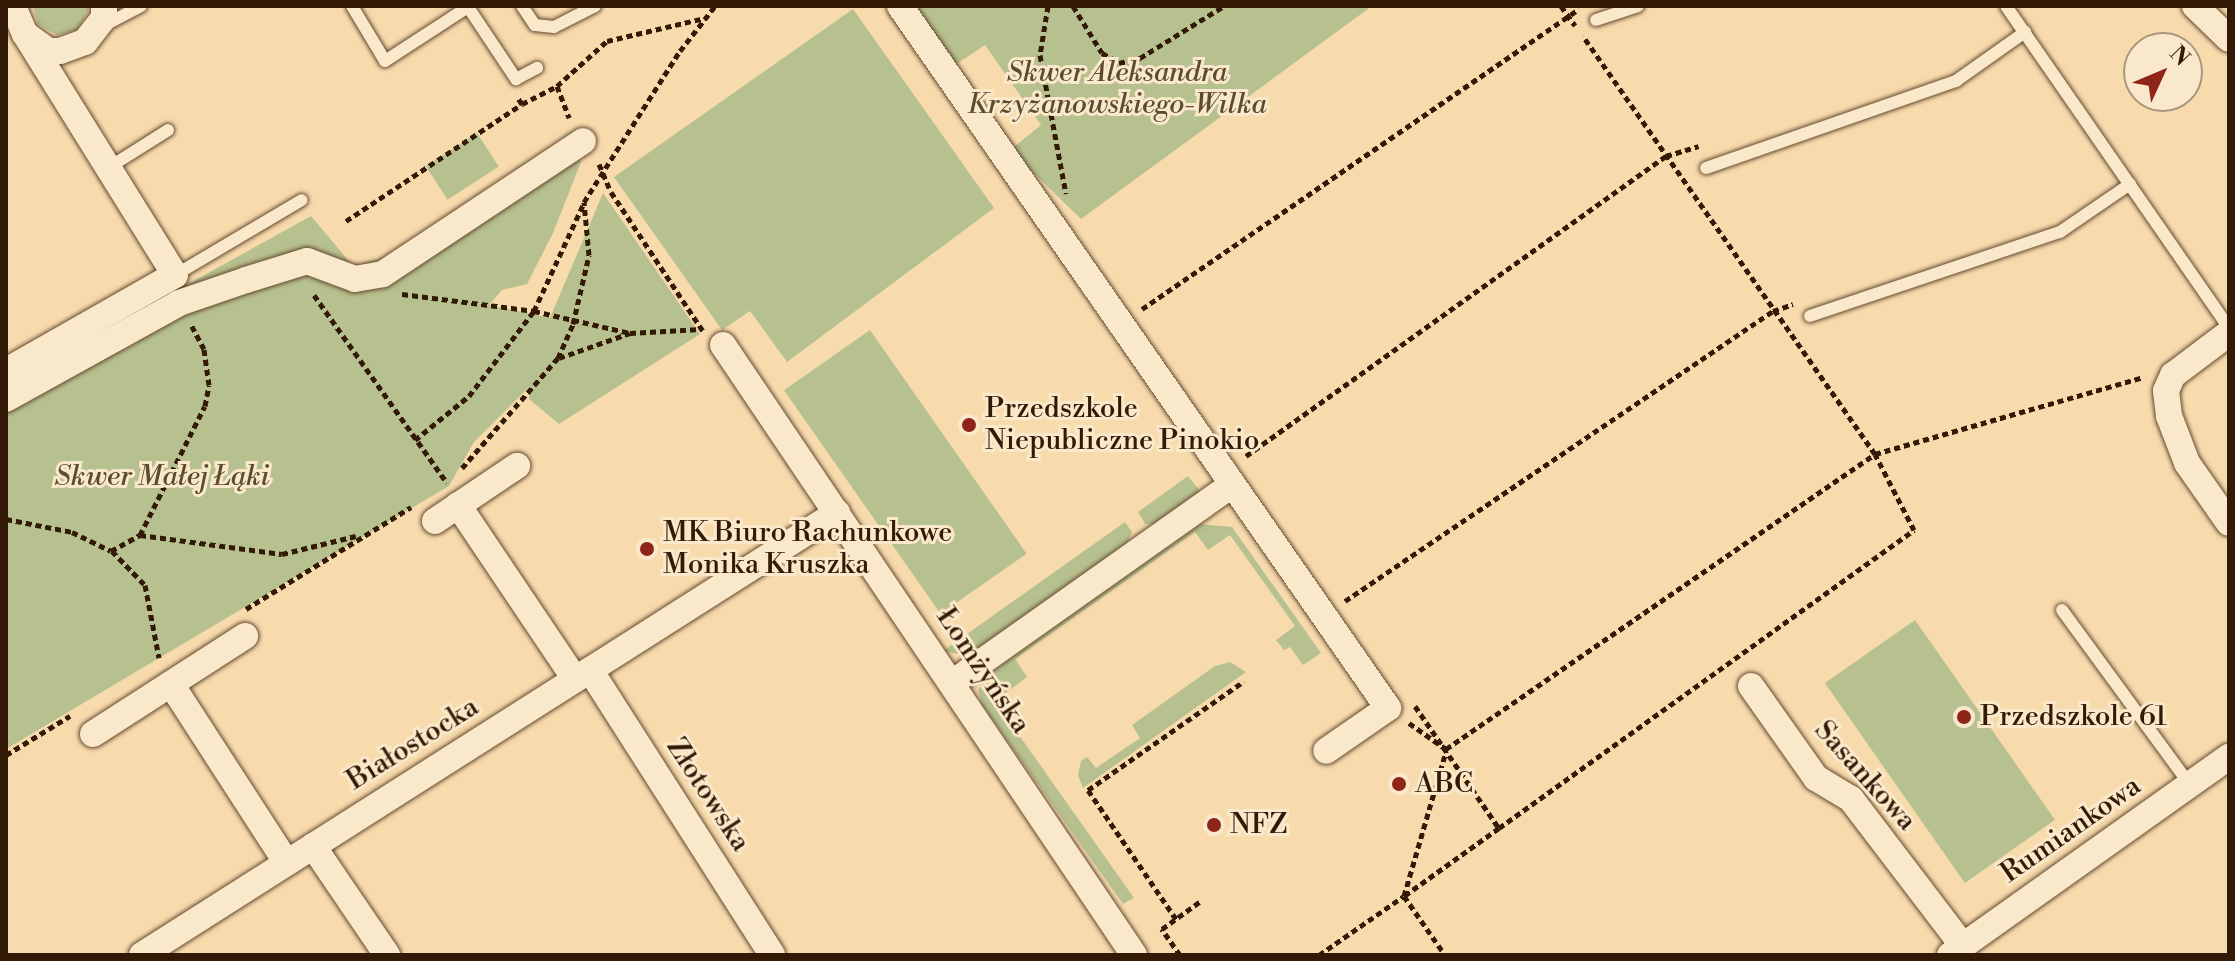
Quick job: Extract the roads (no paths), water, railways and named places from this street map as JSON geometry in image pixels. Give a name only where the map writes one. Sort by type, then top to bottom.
[{"type":"street","points":[[6,371],[175,275],[108,168],[48,51],[25,34],[13,6]]},
{"type":"street","points":[[900,6],[1236,473],[1388,708],[1326,751]]},
{"type":"street","points":[[2195,6],[2229,39]]},
{"type":"street","points":[[54,62],[85,42],[101,18]]},
{"type":"street","points":[[6,399],[179,303],[294,264],[317,262],[355,279],[383,274],[583,141]]},
{"type":"street","points":[[2229,330],[2173,375],[2166,391],[2169,416],[2187,463],[2229,523]]},
{"type":"street","name":"Łomżyńska","points":[[712,338],[837,513],[1134,955]]},
{"type":"street","points":[[429,510],[448,495],[517,466]]},
{"type":"street","points":[[952,683],[1236,473]]},
{"type":"street","points":[[448,495],[582,675]]},
{"type":"street","name":"Białostocka","points":[[142,955],[837,513]]},
{"type":"street","points":[[93,734],[166,673],[243,624]]},
{"type":"street","points":[[166,673],[287,863]]},
{"type":"street","name":"Złotowska","points":[[582,675],[772,955]]},
{"type":"street","name":"Sasankowa","points":[[1751,686],[1816,778],[1851,799],[1957,950]]},
{"type":"street","name":"Rumiankowa","points":[[1957,950],[2229,757]]},
{"type":"street","points":[[313,846],[387,955]]},
{"type":"lane","points":[[101,18],[141,6]]},
{"type":"lane","points":[[352,6],[385,61],[468,7],[516,79],[537,68]]},
{"type":"lane","points":[[522,6],[535,25],[554,27],[595,6]]},
{"type":"lane","points":[[1596,20],[1638,6]]},
{"type":"lane","points":[[2006,6],[2229,330]]},
{"type":"lane","points":[[1706,168],[1956,81],[2025,32]]},
{"type":"lane","points":[[108,168],[168,130]]},
{"type":"lane","points":[[1810,316],[2060,232],[2130,184]]},
{"type":"lane","points":[[175,275],[302,200]]},
{"type":"lane","points":[[2062,610],[2190,785]]},
{"type":"place","name":"Przedszkole Niepubliczne Pinokio","points":[[969,425]]},
{"type":"place","name":"MK Biuro Rachunkowe Monika Kruszka","points":[[647,549]]},
{"type":"place","name":"Przedszkole 61","points":[[1964,717]]},
{"type":"place","name":"ABC","points":[[1399,784]]},
{"type":"place","name":"NFZ","points":[[1214,825]]},
{"type":"park label","name":"Skwer Aleksandra Krzyżanowskiego-Wilka","points":[[1117,89]]},
{"type":"park label","name":"Skwer Małej Łąki","points":[[162,477]]}]
